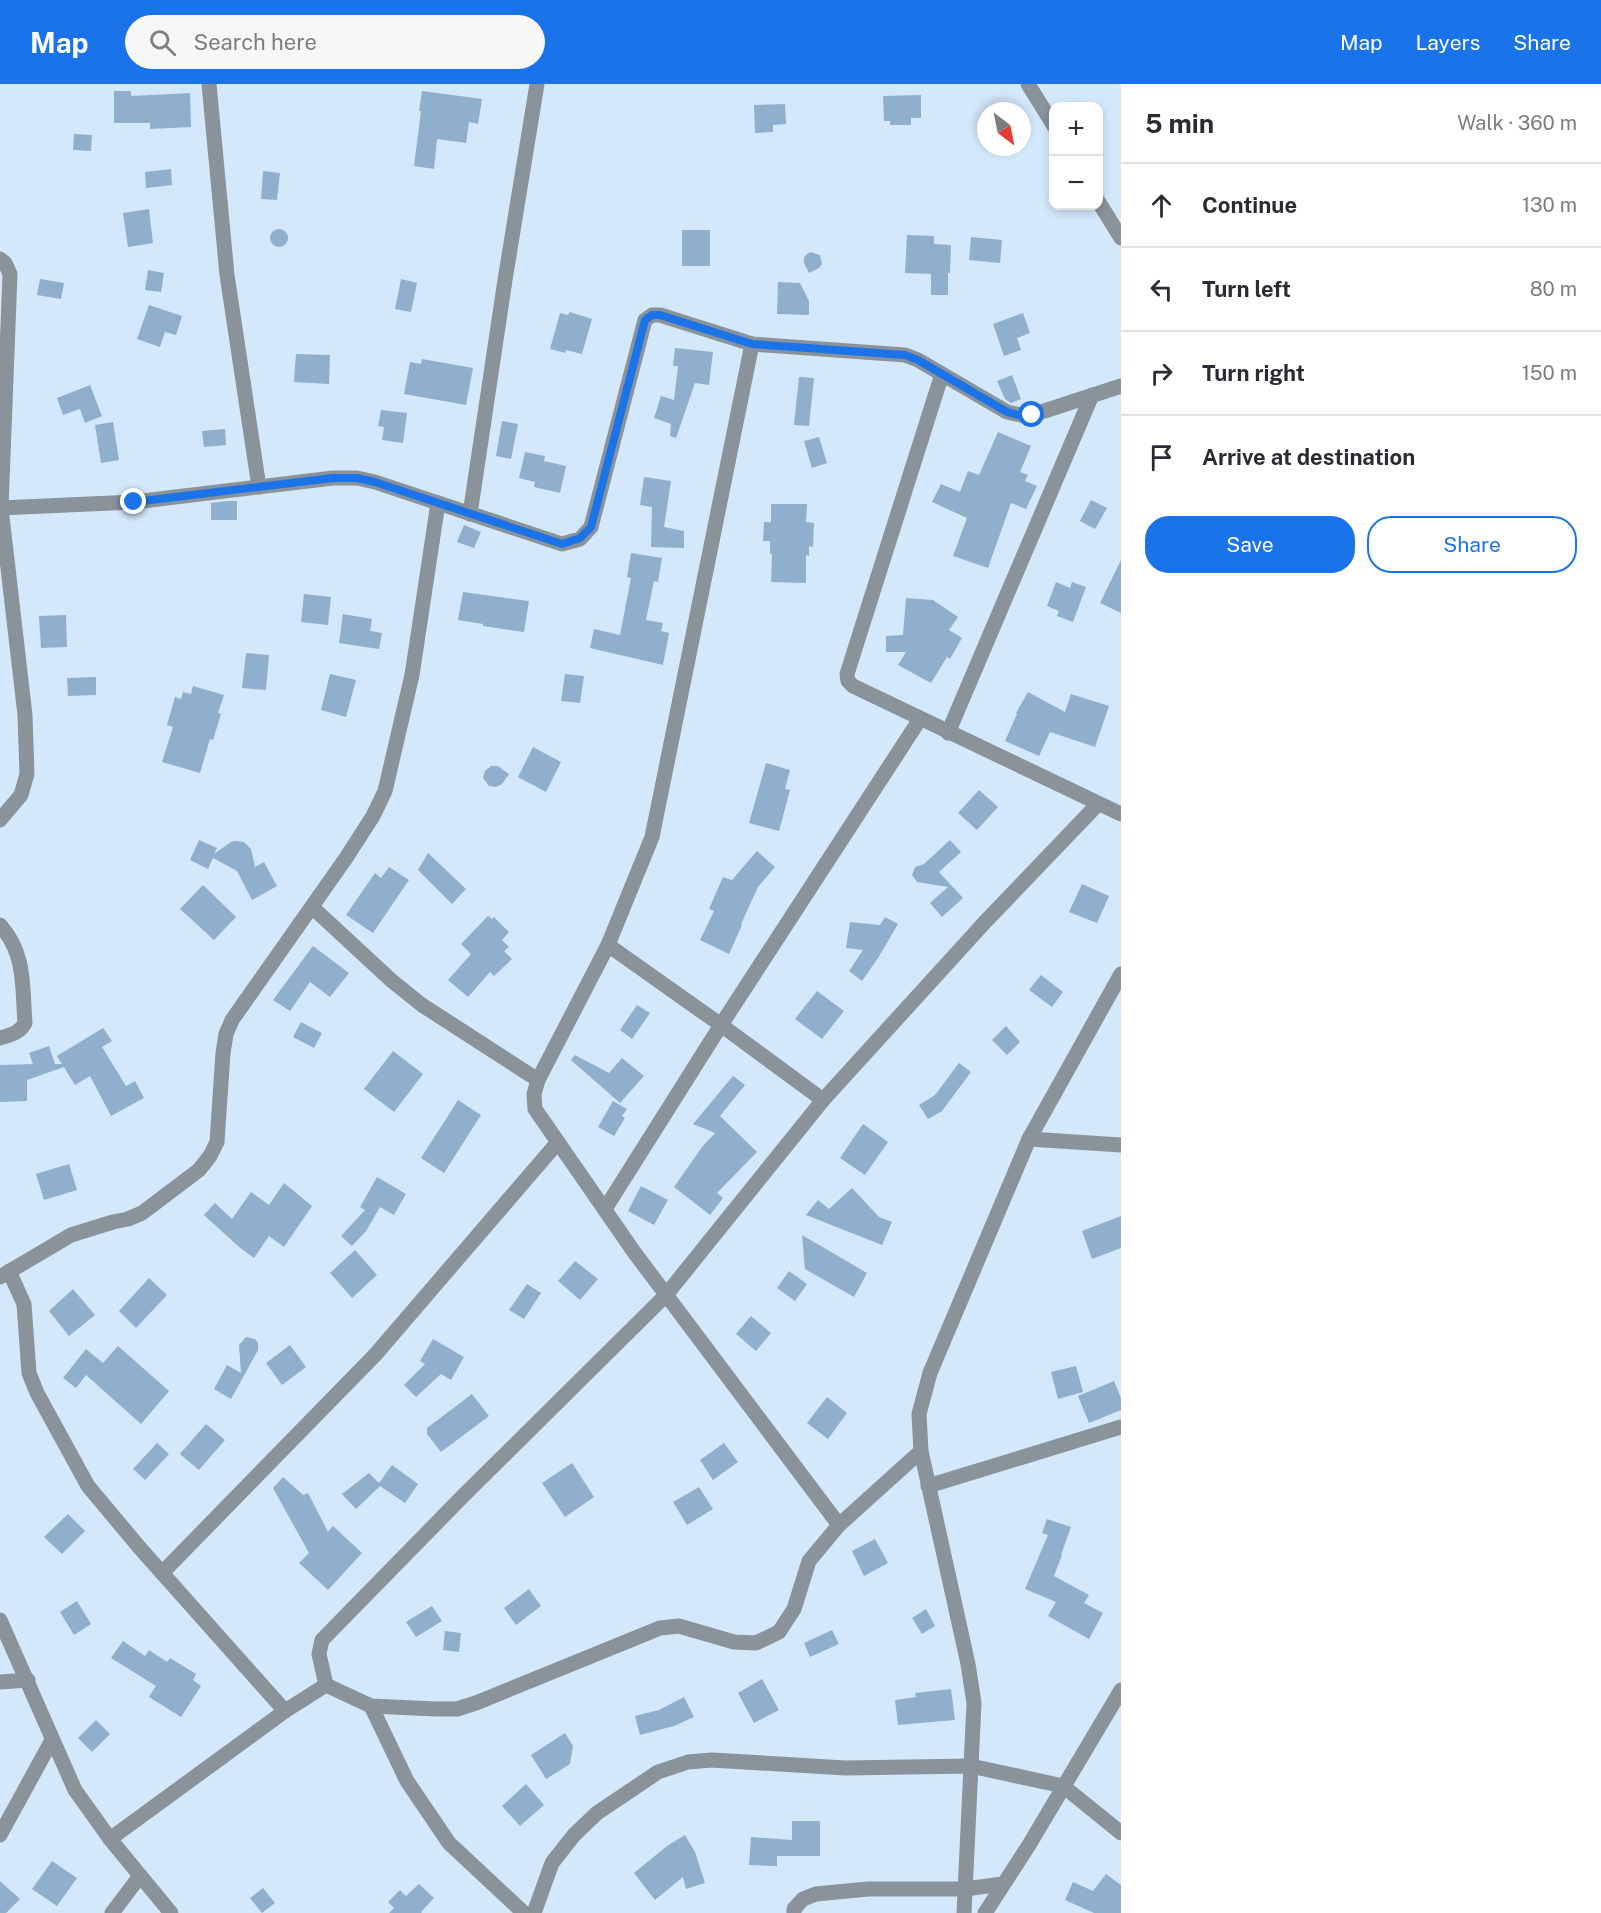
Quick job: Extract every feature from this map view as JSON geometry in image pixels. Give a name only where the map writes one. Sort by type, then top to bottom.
[{"type":"street","points":[[209,84],[227,275],[259,487]]},
{"type":"street","points":[[470,514],[537,84]]},
{"type":"street","points":[[1028,84],[1049,119]]},
{"type":"street","points":[[1103,209],[1121,238]]},
{"type":"street","points":[[0,259],[5,263],[10,274],[0,508],[25,715],[27,774],[21,795],[0,820]]},
{"type":"street","points":[[0,508],[134,502],[333,478],[357,478],[562,544],[580,538],[591,527],[645,320],[652,315],[660,315],[752,344],[905,355],[918,360],[1007,412],[1022,416],[1032,415],[1121,386]]},
{"type":"street","points":[[752,344],[652,837],[608,945],[538,1080],[534,1094],[536,1109],[605,1209],[839,1525]]},
{"type":"street","points":[[942,374],[847,674],[848,681],[853,686],[948,733],[1121,814]]},
{"type":"street","points":[[948,733],[1092,395]]},
{"type":"street","points":[[285,1710],[162,1573],[88,1486],[37,1393],[29,1373],[24,1304],[5,1274],[71,1235],[113,1222],[128,1220],[142,1213],[199,1170],[210,1156],[217,1142],[226,1034],[232,1020],[373,816],[385,791],[411,675],[438,503]]},
{"type":"street","points":[[605,1209],[721,1025],[920,719]]},
{"type":"street","points":[[326,1685],[319,1654],[322,1640],[666,1294],[823,1100],[977,931],[1098,804]]},
{"type":"street","points":[[312,907],[392,981],[415,999],[538,1080]]},
{"type":"street","points":[[0,925],[8,934],[18,953],[22,971],[25,1023],[22,1029],[0,1038]]},
{"type":"street","points":[[608,945],[823,1100]]},
{"type":"street","points":[[964,1913],[974,1703],[968,1664],[921,1451],[919,1414],[930,1373],[1029,1138],[1121,974]]},
{"type":"street","points":[[1029,1138],[1121,1144]]},
{"type":"street","points":[[162,1573],[375,1355],[558,1142]]},
{"type":"street","points":[[928,1486],[1121,1427]]},
{"type":"street","points":[[326,1685],[371,1706],[458,1709],[660,1628],[678,1626],[734,1642],[756,1643],[779,1632],[794,1609],[809,1561],[839,1525],[921,1451]]},
{"type":"street","points":[[0,1620],[75,1790],[110,1839],[171,1913]]},
{"type":"street","points":[[0,1682],[27,1680]]},
{"type":"street","points":[[110,1839],[285,1710],[326,1685]]},
{"type":"street","points":[[985,1913],[1029,1845],[1121,1690]]},
{"type":"street","points":[[371,1706],[407,1781],[449,1843],[525,1913]]},
{"type":"street","points":[[0,1835],[52,1740]]},
{"type":"street","points":[[534,1913],[552,1863],[573,1835],[597,1813],[649,1778],[688,1762],[712,1760],[845,1768],[971,1766],[1063,1786],[1121,1833]]},
{"type":"street","points":[[112,1913],[140,1876]]},
{"type":"street","points":[[794,1913],[794,1909],[803,1899],[816,1894],[868,1889],[965,1888],[1004,1884]]},
{"type":"building","points":[[114,91],[131,91],[131,96],[190,93],[191,127],[150,129],[150,123],[114,123]]},
{"type":"building","points":[[422,91],[482,99],[478,124],[469,122],[466,143],[437,139],[434,169],[414,166]]},
{"type":"building","points":[[921,95],[921,118],[911,118],[911,125],[890,125],[890,121],[884,121],[883,96]]},
{"type":"building","points":[[785,104],[786,124],[773,125],[773,132],[755,133],[754,105]]},
{"type":"building","points":[[74,134],[92,135],[91,151],[73,150]]},
{"type":"building","points":[[171,169],[172,185],[146,188],[145,172]]},
{"type":"building","points":[[263,171],[280,173],[277,200],[261,199]]},
{"type":"building","points":[[149,209],[153,243],[128,247],[123,213]]},
{"type":"building","points":[[279,229],[285,232],[288,238],[285,244],[279,247],[273,244],[270,238],[273,232]]},
{"type":"building","points":[[682,230],[710,230],[710,266],[682,266]]},
{"type":"building","points":[[907,235],[934,236],[934,244],[951,245],[948,295],[931,295],[931,274],[905,273]]},
{"type":"building","points":[[971,237],[1002,240],[1000,263],[969,260]]},
{"type":"building","points":[[811,252],[820,255],[822,264],[809,273],[804,258]]},
{"type":"building","points":[[148,270],[164,273],[161,292],[145,290]]},
{"type":"building","points":[[40,279],[64,283],[61,299],[37,295]]},
{"type":"building","points":[[401,279],[417,283],[411,312],[395,309]]},
{"type":"building","points":[[778,282],[800,283],[809,301],[809,315],[777,314]]},
{"type":"building","points":[[149,305],[182,316],[176,335],[165,332],[160,347],[137,339]]},
{"type":"building","points":[[570,312],[592,319],[582,354],[550,349],[560,313],[568,315]]},
{"type":"building","points":[[1023,313],[1030,333],[1017,338],[1021,350],[1004,356],[993,324]]},
{"type":"building","points":[[675,348],[713,352],[709,385],[695,383],[676,438],[670,436],[671,424],[654,418],[661,396],[674,400],[678,366],[673,366]]},
{"type":"building","points":[[296,354],[330,355],[329,384],[294,382]]},
{"type":"building","points":[[422,359],[473,368],[466,405],[404,394],[410,362],[421,364]]},
{"type":"building","points":[[1012,375],[1021,399],[1011,403],[1005,399],[997,381]]},
{"type":"building","points":[[799,377],[814,378],[809,426],[794,425]]},
{"type":"building","points":[[90,385],[102,416],[85,423],[80,409],[63,415],[57,398]]},
{"type":"building","points":[[381,410],[407,413],[403,443],[382,440],[384,427],[378,426]]},
{"type":"building","points":[[502,421],[518,424],[511,459],[496,456]]},
{"type":"building","points":[[113,422],[119,460],[101,463],[95,425]]},
{"type":"building","points":[[225,429],[226,445],[204,447],[202,431]]},
{"type":"building","points":[[998,432],[1031,446],[1020,472],[1028,475],[1025,481],[1037,486],[1026,509],[1011,503],[988,568],[953,556],[967,518],[932,502],[941,484],[960,492],[968,471],[979,475]]},
{"type":"building","points":[[819,437],[827,463],[812,468],[804,441]]},
{"type":"building","points":[[525,452],[545,456],[544,461],[566,466],[560,493],[534,487],[535,482],[519,478]]},
{"type":"building","points":[[644,477],[671,481],[664,527],[684,531],[684,548],[651,547],[652,507],[640,505]]},
{"type":"building","points":[[1091,500],[1107,508],[1095,529],[1080,521]]},
{"type":"building","points":[[237,501],[237,520],[211,520],[211,503]]},
{"type":"building","points":[[771,504],[807,504],[806,522],[814,523],[813,547],[809,546],[809,556],[806,555],[806,583],[771,582],[770,541],[763,541],[764,522],[771,522]]},
{"type":"building","points":[[464,525],[481,532],[474,548],[457,542]]},
{"type":"building","points":[[631,553],[662,558],[658,582],[654,581],[646,620],[663,623],[661,631],[669,633],[663,665],[590,648],[594,629],[620,635],[631,578],[627,577]]},
{"type":"building","points":[[1121,560],[1121,613],[1100,603]]},
{"type":"building","points":[[1056,582],[1070,588],[1072,582],[1086,587],[1073,622],[1057,616],[1059,611],[1047,606]]},
{"type":"building","points":[[463,592],[529,601],[524,632],[458,620]]},
{"type":"building","points":[[304,594],[331,597],[328,625],[301,622]]},
{"type":"building","points":[[906,598],[933,600],[958,617],[949,630],[962,638],[950,659],[947,657],[931,683],[898,665],[906,652],[886,652],[886,636],[903,635]]},
{"type":"building","points":[[343,614],[372,619],[370,631],[382,633],[379,649],[339,643]]},
{"type":"building","points":[[66,615],[67,647],[41,648],[39,616]]},
{"type":"building","points":[[246,653],[269,655],[266,690],[242,688]]},
{"type":"building","points":[[330,674],[356,680],[346,717],[321,710]]},
{"type":"building","points":[[565,674],[584,676],[580,703],[561,701]]},
{"type":"building","points":[[96,677],[96,695],[68,696],[67,678]]},
{"type":"building","points":[[193,686],[224,695],[213,740],[210,739],[200,773],[162,762],[173,727],[167,725],[175,697],[181,699],[183,692],[191,694]]},
{"type":"building","points":[[1028,692],[1065,712],[1071,694],[1109,706],[1095,747],[1050,732],[1039,756],[1005,741],[1016,713]]},
{"type":"building","points":[[533,747],[561,762],[546,792],[518,777]]},
{"type":"building","points":[[766,763],[790,770],[785,789],[790,790],[779,831],[749,823]]},
{"type":"building","points":[[491,766],[498,766],[509,774],[502,784],[496,787],[489,786],[483,778],[485,771]]},
{"type":"building","points":[[979,790],[998,807],[977,830],[958,813]]},
{"type":"building","points":[[199,840],[217,848],[214,854],[231,842],[244,842],[251,849],[255,867],[264,862],[277,886],[252,900],[237,871],[213,858],[208,869],[190,860]]},
{"type":"building","points":[[950,840],[961,852],[939,872],[963,898],[942,917],[930,903],[948,887],[917,882],[912,875],[915,867],[924,864]]},
{"type":"building","points":[[757,851],[775,867],[758,887],[729,954],[700,940],[714,911],[709,909],[723,877],[732,880]]},
{"type":"building","points":[[428,853],[466,889],[452,904],[418,870]]},
{"type":"building","points":[[389,867],[409,880],[373,933],[346,915],[375,873],[381,878]]},
{"type":"building","points":[[1082,884],[1109,896],[1097,923],[1069,912]]},
{"type":"building","points":[[203,885],[236,917],[214,940],[180,909]]},
{"type":"building","points":[[488,916],[492,919],[494,917],[509,932],[502,940],[509,947],[504,951],[512,959],[494,976],[490,972],[468,997],[448,980],[471,954],[461,944]]},
{"type":"building","points":[[885,917],[898,924],[862,981],[849,971],[863,950],[846,948],[850,922],[880,925]]},
{"type":"building","points":[[313,946],[349,973],[330,997],[310,982],[290,1011],[273,1000]]},
{"type":"building","points":[[1041,975],[1063,992],[1052,1007],[1029,990]]},
{"type":"building","points":[[817,991],[844,1011],[822,1039],[795,1019]]},
{"type":"building","points":[[637,1005],[650,1013],[632,1039],[620,1030]]},
{"type":"building","points":[[301,1022],[322,1033],[314,1048],[293,1037]]},
{"type":"building","points":[[1006,1026],[1020,1042],[1007,1055],[992,1040]]},
{"type":"building","points":[[103,1028],[112,1041],[102,1047],[126,1086],[135,1081],[144,1098],[111,1116],[90,1076],[75,1085],[64,1067],[27,1080],[27,1101],[0,1102],[0,1065],[33,1064],[29,1053],[49,1046],[55,1064],[62,1064],[57,1056]]},
{"type":"building","points":[[393,1051],[423,1074],[394,1112],[364,1089]]},
{"type":"building","points":[[575,1055],[609,1073],[622,1058],[644,1076],[620,1103],[571,1060]]},
{"type":"building","points":[[959,1063],[971,1072],[942,1111],[928,1119],[919,1105],[935,1095]]},
{"type":"building","points":[[733,1076],[745,1085],[720,1116],[757,1152],[717,1193],[723,1198],[710,1215],[674,1187],[702,1147],[715,1133],[693,1124]]},
{"type":"building","points":[[458,1100],[481,1115],[444,1173],[421,1158]]},
{"type":"building","points":[[613,1101],[627,1109],[622,1116],[625,1118],[614,1136],[598,1127]]},
{"type":"building","points":[[863,1124],[888,1142],[865,1175],[840,1158]]},
{"type":"building","points":[[69,1164],[77,1190],[44,1200],[36,1174]]},
{"type":"building","points":[[377,1177],[406,1194],[394,1215],[380,1207],[366,1231],[352,1246],[341,1236],[365,1210],[360,1207]]},
{"type":"building","points":[[284,1183],[312,1206],[284,1247],[269,1236],[254,1258],[204,1215],[215,1203],[232,1219],[251,1192],[269,1205]]},
{"type":"building","points":[[641,1186],[668,1200],[654,1225],[628,1211]]},
{"type":"building","points":[[852,1188],[879,1217],[892,1222],[882,1245],[806,1215],[818,1200],[829,1209]]},
{"type":"building","points":[[1121,1216],[1121,1248],[1092,1259],[1082,1231]]},
{"type":"building","points":[[802,1235],[867,1273],[854,1297],[805,1269]]},
{"type":"building","points":[[355,1250],[377,1275],[352,1298],[330,1273]]},
{"type":"building","points":[[575,1261],[598,1279],[580,1300],[558,1281]]},
{"type":"building","points":[[789,1271],[807,1284],[795,1301],[777,1288]]},
{"type":"building","points":[[149,1278],[167,1295],[136,1328],[119,1311]]},
{"type":"building","points":[[527,1284],[541,1293],[524,1319],[509,1310]]},
{"type":"building","points":[[73,1289],[95,1315],[69,1336],[49,1311]]},
{"type":"building","points":[[751,1316],[771,1333],[756,1351],[736,1334]]},
{"type":"building","points":[[246,1337],[255,1339],[258,1343],[258,1350],[231,1399],[214,1389],[227,1365],[241,1373],[239,1345]]},
{"type":"building","points":[[433,1339],[464,1357],[451,1380],[441,1374],[416,1397],[404,1385],[425,1364],[420,1361]]},
{"type":"building","points":[[290,1345],[306,1367],[282,1385],[266,1363]]},
{"type":"building","points":[[118,1346],[169,1391],[141,1424],[86,1375],[76,1388],[63,1378],[86,1349],[103,1363]]},
{"type":"building","points":[[1076,1366],[1083,1392],[1058,1399],[1051,1372]]},
{"type":"building","points":[[1114,1381],[1121,1398],[1121,1410],[1089,1423],[1078,1396]]},
{"type":"building","points":[[472,1394],[489,1416],[441,1452],[427,1434],[427,1428]]},
{"type":"building","points":[[827,1397],[847,1413],[828,1439],[807,1423]]},
{"type":"building","points":[[206,1424],[225,1440],[199,1470],[180,1454]]},
{"type":"building","points":[[157,1443],[169,1454],[145,1480],[133,1469]]},
{"type":"building","points":[[724,1443],[738,1462],[713,1480],[700,1460]]},
{"type":"building","points":[[572,1463],[594,1497],[565,1517],[542,1483]]},
{"type":"building","points":[[392,1465],[418,1484],[405,1503],[380,1486],[356,1509],[342,1494],[369,1473],[379,1483]]},
{"type":"building","points":[[283,1477],[303,1495],[308,1493],[328,1532],[333,1526],[362,1553],[328,1590],[299,1563],[309,1553],[273,1488]]},
{"type":"building","points":[[699,1487],[713,1509],[687,1525],[673,1502]]},
{"type":"building","points":[[68,1514],[85,1531],[62,1554],[44,1537]]},
{"type":"building","points":[[1047,1519],[1071,1527],[1054,1576],[1089,1595],[1084,1603],[1103,1613],[1089,1639],[1048,1616],[1056,1602],[1025,1589],[1048,1535],[1042,1533]]},
{"type":"building","points":[[875,1539],[888,1563],[864,1576],[852,1551]]},
{"type":"building","points":[[529,1589],[541,1606],[516,1625],[504,1608]]},
{"type":"building","points":[[77,1601],[91,1624],[74,1635],[60,1612]]},
{"type":"building","points":[[432,1606],[442,1621],[416,1637],[406,1622]]},
{"type":"building","points":[[926,1609],[935,1626],[922,1634],[912,1618]]},
{"type":"building","points":[[832,1630],[839,1644],[810,1657],[804,1643]]},
{"type":"building","points":[[445,1631],[461,1633],[459,1652],[443,1650]]},
{"type":"building","points":[[123,1641],[145,1656],[149,1650],[167,1662],[170,1658],[196,1674],[193,1680],[201,1686],[181,1717],[149,1697],[156,1686],[111,1658]]},
{"type":"building","points":[[762,1679],[779,1710],[754,1723],[738,1693]]},
{"type":"building","points":[[951,1689],[955,1720],[898,1725],[895,1700],[916,1697],[915,1693]]},
{"type":"building","points":[[684,1697],[694,1717],[674,1726],[640,1735],[635,1716],[659,1710]]},
{"type":"building","points":[[96,1720],[110,1734],[92,1752],[78,1738]]},
{"type":"building","points":[[565,1733],[573,1746],[570,1764],[546,1779],[531,1755]]},
{"type":"building","points":[[526,1784],[544,1805],[520,1826],[502,1806]]},
{"type":"building","points":[[792,1821],[820,1821],[820,1856],[777,1856],[777,1866],[749,1865],[751,1837],[792,1840]]},
{"type":"building","points":[[685,1835],[695,1852],[705,1883],[686,1889],[683,1877],[655,1900],[634,1873],[667,1846]]},
{"type":"building","points":[[52,1861],[77,1878],[57,1906],[32,1889]]},
{"type":"building","points":[[1106,1874],[1121,1885],[1121,1913],[1094,1913],[1065,1900],[1073,1882],[1093,1891]]},
{"type":"building","points":[[0,1881],[20,1899],[6,1913],[0,1913]]},
{"type":"building","points":[[419,1884],[434,1898],[422,1913],[389,1913],[394,1908],[388,1902],[400,1890],[406,1896]]},
{"type":"building","points":[[263,1888],[275,1903],[262,1913],[250,1898]]},
{"type":"route","points":[[134,502],[333,478],[357,478],[562,544],[580,538],[591,527],[645,320],[652,315],[660,315],[752,344],[905,355],[918,360],[1007,412],[1022,416],[1032,415]]}]
